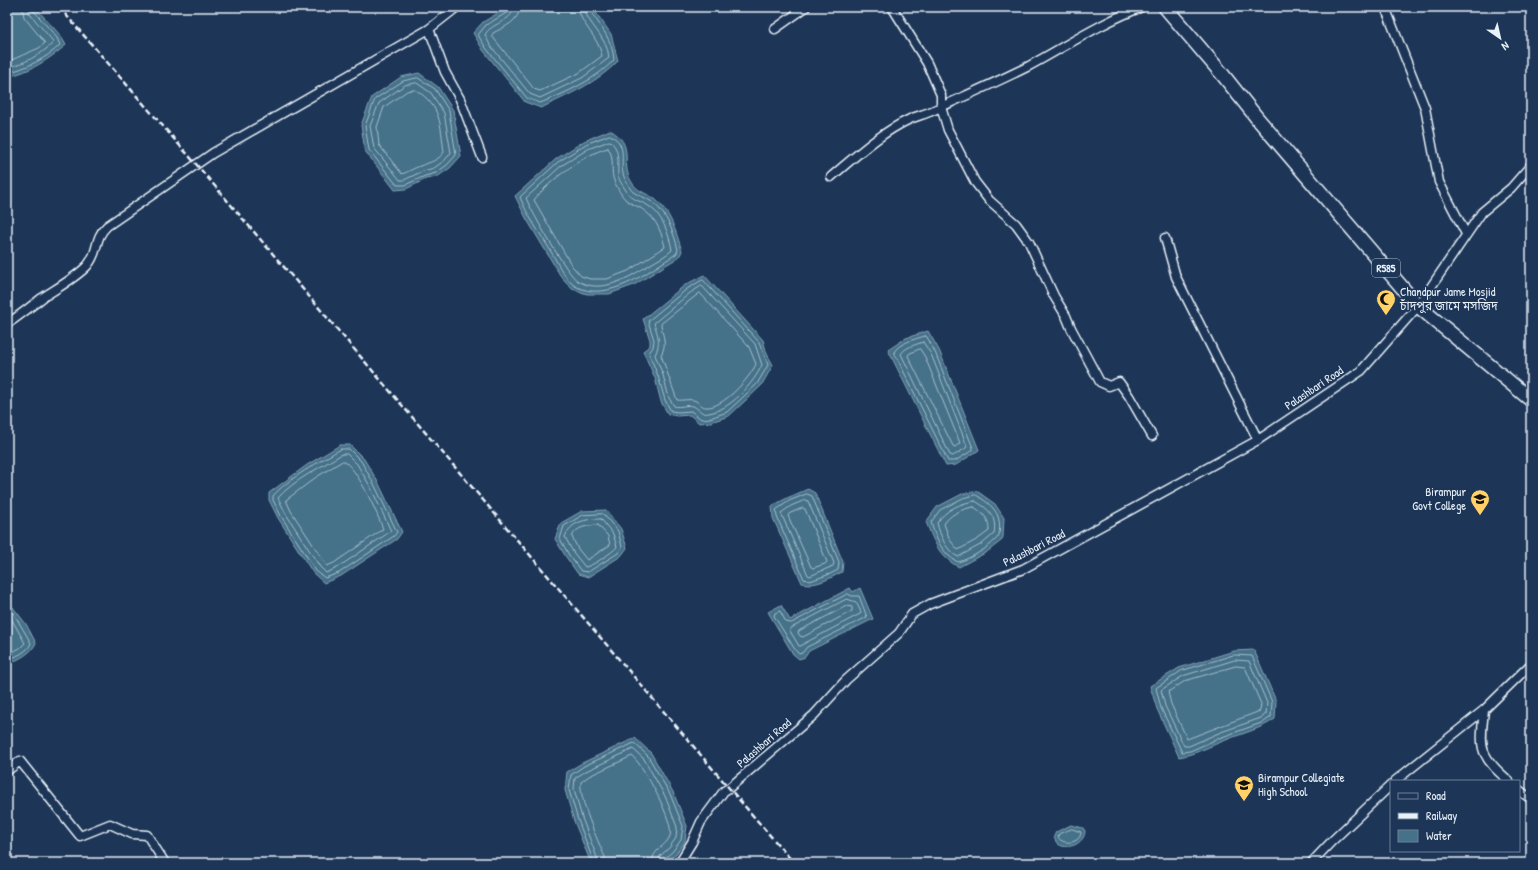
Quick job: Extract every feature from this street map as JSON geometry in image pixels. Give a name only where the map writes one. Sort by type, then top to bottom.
[{"type":"main road","name":"R585","points":[[1165,7],[1223,75],[1257,118],[1418,306],[1531,400]]},
{"type":"street","points":[[7,324],[82,271],[93,258],[97,248],[98,237],[108,226],[189,169],[213,153],[429,28],[458,7]]},
{"type":"street","points":[[775,29],[806,7]]},
{"type":"street","points":[[892,7],[927,63],[941,95],[941,107],[948,130],[975,182],[989,200],[1016,224],[1028,242],[1054,296],[1100,382],[1110,386],[1119,382],[1152,436]]},
{"type":"street","points":[[831,177],[890,130],[910,119],[941,107],[1028,66],[1094,30],[1142,7]]},
{"type":"street","points":[[1385,7],[1425,108],[1439,182],[1466,234]]},
{"type":"street","points":[[429,28],[445,72],[460,99],[482,157]]},
{"type":"street","name":"Palashbari Road","points":[[679,863],[692,842],[701,822],[724,791],[746,774],[814,715],[846,680],[899,633],[912,614],[930,604],[1023,569],[1258,440],[1361,370],[1418,306],[1482,212],[1511,188],[1531,165]]},
{"type":"street","points":[[1165,238],[1176,277],[1258,440]]},
{"type":"street","points":[[1396,780],[1484,710],[1531,664]]},
{"type":"street","points":[[1484,710],[1481,732],[1484,754],[1507,780]]},
{"type":"street","points":[[7,771],[20,761],[80,836],[110,824],[132,834],[147,835],[165,863]]},
{"type":"street","points":[[1311,863],[1390,786]]},
{"type":"street","points":[[1520,791],[1531,799]]},
{"type":"water","points":[[7,7],[35,7],[60,35],[66,45],[38,65],[24,72],[7,77]]},
{"type":"water","points":[[508,7],[592,7],[611,34],[618,61],[592,82],[541,108],[525,102],[483,50],[473,33],[483,22]]},
{"type":"water","points":[[419,73],[438,87],[453,110],[461,156],[450,168],[437,177],[426,179],[406,189],[395,190],[365,151],[361,125],[372,97],[401,77]]},
{"type":"water","points":[[610,130],[623,142],[628,174],[631,181],[639,190],[661,204],[669,216],[682,251],[679,257],[634,285],[609,294],[587,294],[572,289],[560,275],[526,218],[515,196],[556,159],[584,141]]},
{"type":"water","points":[[704,275],[763,340],[767,354],[773,365],[761,386],[729,416],[711,422],[699,423],[690,415],[677,416],[668,414],[661,402],[655,378],[643,351],[650,346],[650,340],[643,319],[685,285]]},
{"type":"water","points":[[928,331],[939,350],[979,450],[956,465],[946,466],[888,350],[906,338]]},
{"type":"water","points":[[340,445],[350,445],[364,459],[378,482],[402,532],[397,539],[341,576],[324,583],[313,573],[278,518],[269,500],[269,493],[307,465]]},
{"type":"water","points":[[808,489],[815,493],[843,562],[842,572],[818,583],[812,584],[802,583],[773,518],[772,506]]},
{"type":"water","points":[[977,491],[995,504],[1004,518],[1003,537],[1001,541],[987,552],[959,567],[942,554],[926,522],[937,507],[962,494]]},
{"type":"water","points":[[606,510],[621,529],[627,548],[621,556],[588,577],[578,574],[555,539],[561,523],[582,511]]},
{"type":"water","points":[[850,588],[853,592],[860,588],[873,619],[809,651],[805,657],[799,659],[793,654],[768,612],[781,605],[790,620]]},
{"type":"water","points":[[12,606],[26,624],[36,643],[28,653],[7,664],[7,608]]},
{"type":"water","points":[[1254,650],[1276,701],[1275,719],[1258,728],[1197,752],[1179,757],[1157,709],[1150,686],[1179,668],[1234,651]]},
{"type":"water","points":[[635,738],[651,753],[673,792],[687,826],[685,841],[676,854],[665,863],[591,863],[574,821],[565,790],[567,772],[582,763]]},
{"type":"water","points":[[1071,825],[1083,828],[1085,831],[1084,837],[1076,844],[1070,846],[1065,847],[1060,845],[1056,842],[1054,836],[1056,832]]},
{"type":"railway","points":[[59,7],[196,164],[794,863]]},
{"type":"place","name":"Chandpur Jame Mosjid চাঁদপুর জামে মসজিদ","points":[[1386,316]]},
{"type":"place","name":"Birampur Govt College","points":[[1480,516]]},
{"type":"place","name":"Birampur Collegiate High School","points":[[1244,802]]}]
